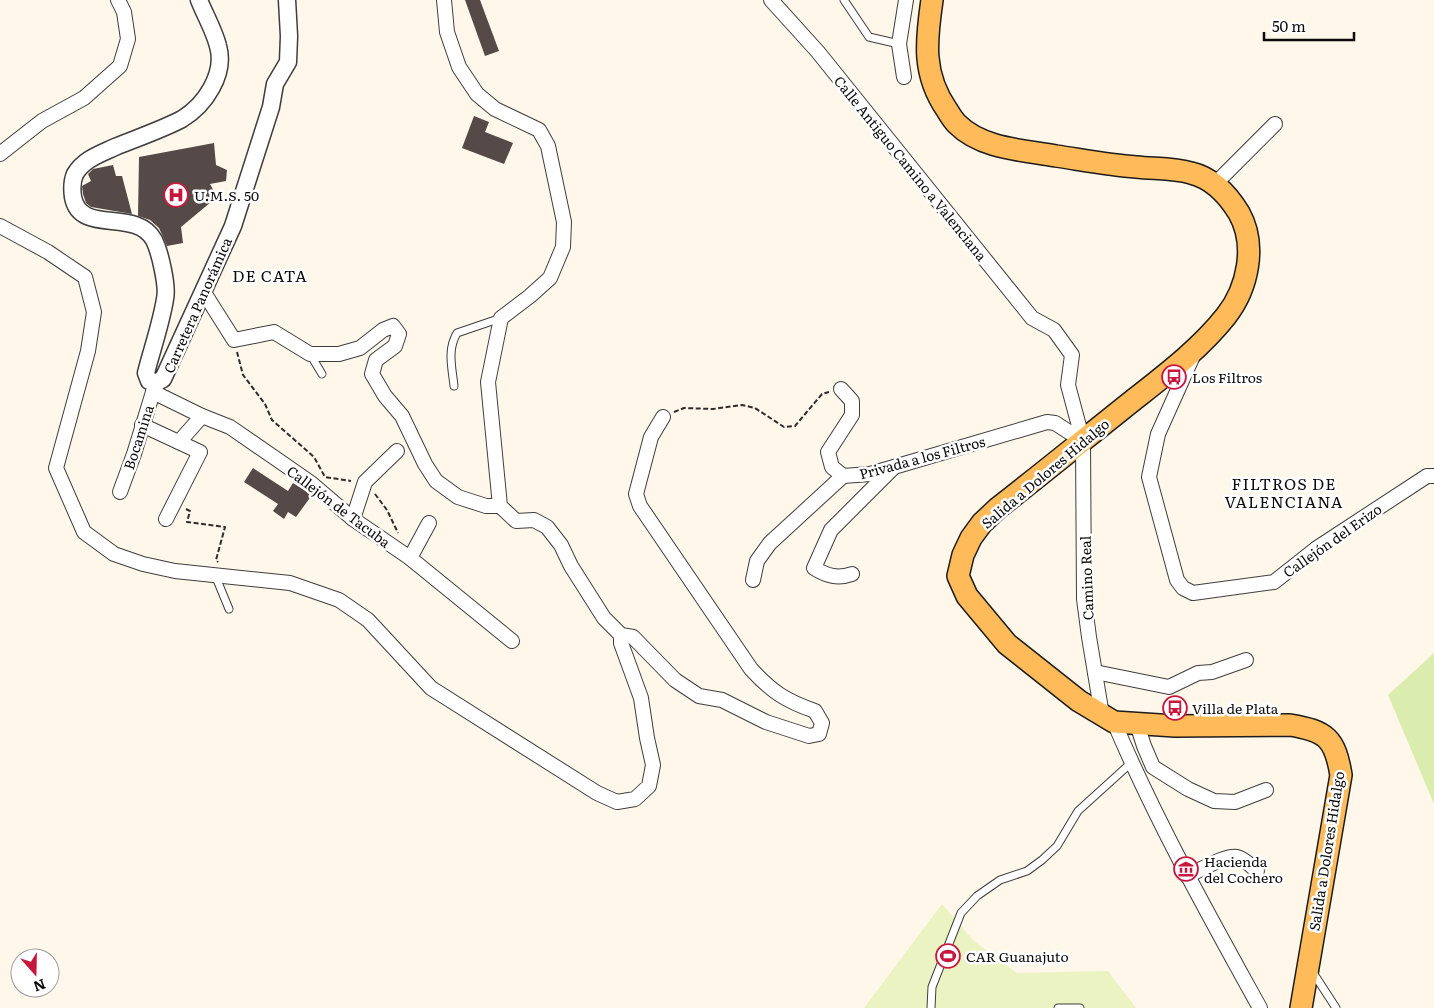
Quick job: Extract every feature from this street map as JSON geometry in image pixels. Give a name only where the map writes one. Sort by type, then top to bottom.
[{"type":"main road","name":"Salida a Dolores Hidalgo","points":[[932,0],[927,36],[927,60],[932,82],[942,104],[956,124],[974,137],[1000,146],[1110,165],[1191,173],[1207,179],[1223,191],[1245,223],[1249,242],[1248,267],[1240,290],[1227,315],[1198,346],[1159,380],[998,508],[982,523],[971,538],[963,554],[958,576],[967,596],[1007,644],[1079,701],[1108,719],[1138,724],[1175,726],[1290,725],[1309,728],[1323,734],[1333,745],[1339,760],[1341,775],[1301,1008]]},
{"type":"street","points":[[0,154],[42,121],[84,98],[120,66],[128,38],[124,12],[118,0]]},
{"type":"street","name":"Carretera Panorámica","points":[[199,0],[218,46],[220,64],[215,82],[202,102],[182,118],[89,158],[75,175],[72,187],[74,200],[83,215],[93,219],[127,223],[148,233],[154,240],[161,261],[166,298],[146,373],[148,381],[153,383],[155,387],[163,379],[233,226],[271,108],[275,84],[288,62],[287,0]]},
{"type":"street","points":[[444,0],[447,32],[459,67],[477,94],[495,109],[539,130],[548,146],[564,222],[564,247],[550,278],[501,318],[488,382],[500,506],[516,521],[534,520],[547,527],[561,545],[571,566],[604,618],[621,635],[633,637],[675,680],[699,696],[722,700],[766,722],[800,734],[809,736],[819,734],[822,723],[815,712],[792,704],[765,685],[750,668],[640,506],[636,494],[651,437],[663,418]]},
{"type":"street","name":"Calle Antiguo Camino a Valenciana","points":[[771,0],[818,52],[1032,318],[1054,330],[1072,355],[1068,385],[1083,441]]},
{"type":"street","points":[[904,77],[899,44],[906,0]]},
{"type":"street","points":[[1214,185],[1276,124]]},
{"type":"street","points":[[0,226],[48,252],[85,277],[94,312],[88,351],[56,468],[84,532],[114,554],[143,564],[175,571],[290,583],[339,600],[368,620],[431,688],[597,793],[616,802],[635,799],[649,786],[653,765],[641,698],[621,643],[621,635]]},
{"type":"street","points":[[203,291],[234,340],[274,332],[310,354],[339,354],[360,348],[383,330],[392,326],[399,334],[395,346],[376,360],[372,374],[385,396],[402,416],[425,464],[436,481],[458,497],[486,506],[500,506]]},
{"type":"street","name":"Callejón del Erizo","points":[[1198,346],[1158,434],[1149,477],[1177,580],[1183,588],[1193,593],[1274,582],[1317,548],[1427,476],[1434,476]]},
{"type":"street","name":"Callejón de Tacuba","points":[[155,387],[202,416],[230,427],[311,483],[353,519],[410,558],[512,642]]},
{"type":"street","name":"Bocamina","points":[[120,492],[155,387]]},
{"type":"street","name":"Privada a los Filtros","points":[[841,389],[852,401],[852,415],[828,452],[832,467],[843,476],[870,474],[1047,422],[1056,423],[1083,441]]},
{"type":"street","points":[[179,442],[202,416]]},
{"type":"street","points":[[142,425],[200,452],[166,519]]},
{"type":"street","name":"Camino Real","points":[[1083,441],[1084,599],[1095,672],[1108,719],[1187,876],[1260,1008]]},
{"type":"street","points":[[353,519],[365,482],[396,451]]},
{"type":"street","points":[[852,574],[841,578],[824,574],[814,568],[831,530],[895,466]]},
{"type":"street","points":[[753,580],[757,561],[770,543],[843,476]]},
{"type":"street","points":[[410,558],[429,523]]},
{"type":"street","points":[[1095,672],[1169,687],[1198,672],[1212,672],[1246,660]]},
{"type":"street","points":[[1138,724],[1144,746],[1153,767],[1188,789],[1214,801],[1235,802],[1266,790]]},
{"type":"street","points":[[1187,876],[1224,859],[1235,857],[1249,864],[1257,871]]},
{"type":"lane","points":[[844,0],[869,37],[899,44]]},
{"type":"lane","points":[[454,386],[450,357],[451,342],[456,333],[501,318]]},
{"type":"lane","points":[[310,354],[322,374]]},
{"type":"lane","points":[[215,575],[229,609]]},
{"type":"lane","points":[[932,1008],[932,987],[961,913],[977,896],[1000,880],[1026,870],[1042,860],[1057,846],[1078,811],[1131,763]]},
{"type":"lane","points":[[1308,964],[1336,1008]]},
{"type":"lane","points":[[1058,1008],[1080,1008]]},
{"type":"path","points":[[234,340],[243,375],[265,404],[272,420],[314,457],[325,477],[365,482],[387,510],[410,558]]},
{"type":"path","points":[[663,418],[684,408],[713,409],[742,405],[755,408],[784,427],[795,426],[822,394],[841,389]]},
{"type":"path","points":[[174,504],[190,510],[187,522],[225,527],[216,560],[230,576]]},
{"type":"green space","points":[[1434,653],[1434,804],[1388,695]]},
{"type":"green space","name":"CAR Guanajuto","points":[[942,904],[973,940],[1017,973],[1108,971],[1136,1008],[864,1008]]},
{"type":"building","points":[[465,0],[480,0],[499,51],[485,56]]},
{"type":"building","points":[[474,116],[489,122],[485,132],[513,143],[504,164],[462,148]]},
{"type":"building","name":"U.M.S. 50","points":[[214,143],[216,165],[227,170],[226,181],[210,184],[217,197],[181,227],[183,243],[167,246],[159,228],[150,220],[138,216],[139,157]]},
{"type":"building","points":[[113,165],[116,176],[122,176],[132,214],[91,207],[86,203],[82,186],[91,181],[88,174],[93,169]]},
{"type":"building","points":[[253,468],[288,491],[293,483],[312,495],[296,517],[288,512],[284,519],[273,511],[278,504],[244,482]]},
{"type":"place","name":"U.M.S. 50","points":[[176,195]]},
{"type":"place","name":"Los Filtros","points":[[1174,377]]},
{"type":"place","name":"Villa de Plata","points":[[1175,708]]},
{"type":"place","name":"Hacienda del Cochero","points":[[1186,869]]},
{"type":"place","name":"CAR Guanajuto","points":[[948,956]]},
{"type":"district","name":"DE CATA","points":[[270,275]]},
{"type":"district","name":"FILTROS DE VALENCIANA","points":[[1284,492]]}]
